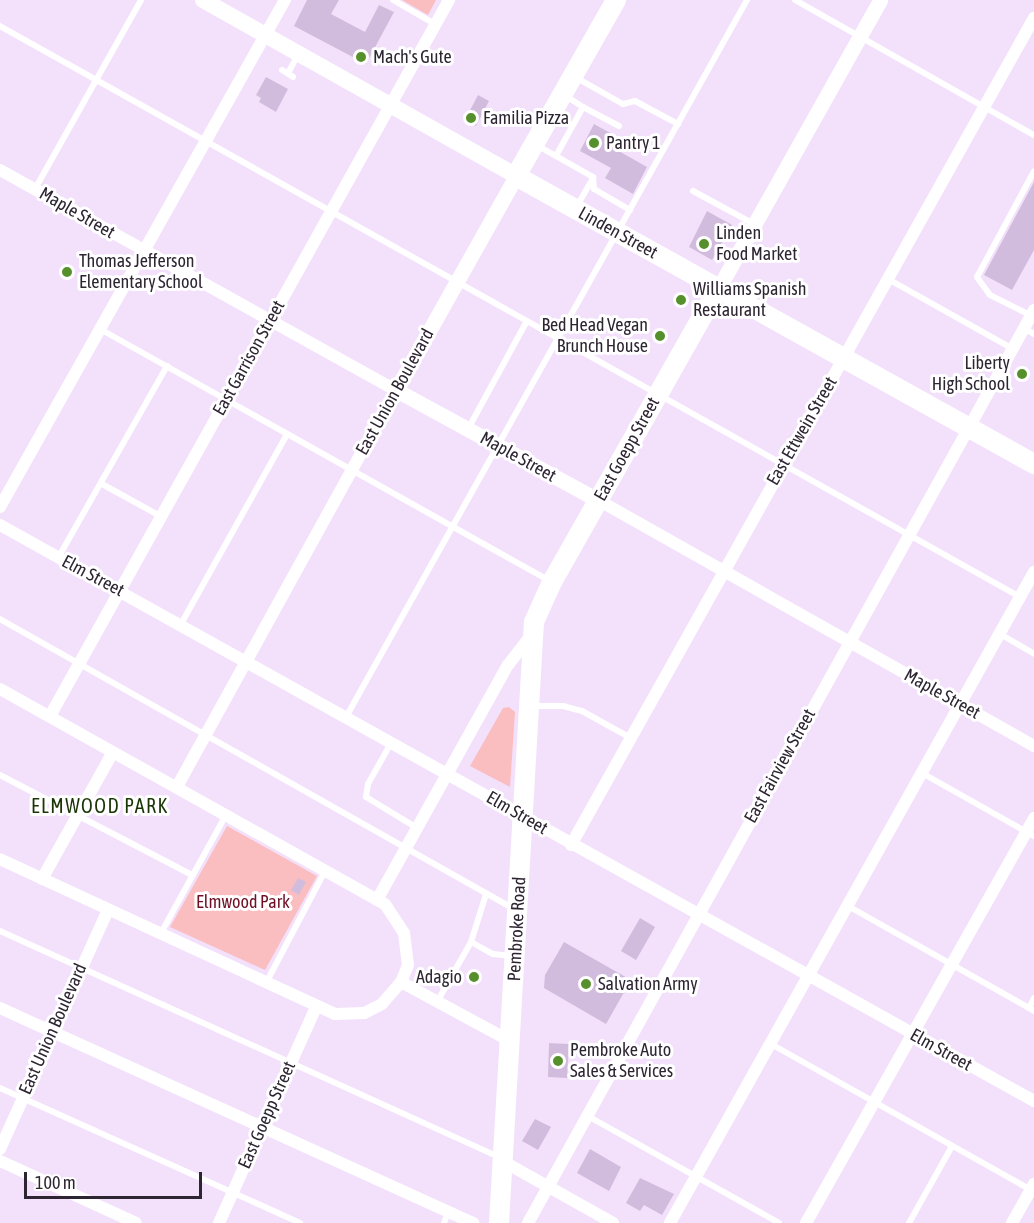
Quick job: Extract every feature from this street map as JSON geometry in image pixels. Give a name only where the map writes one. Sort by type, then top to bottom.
[{"type":"main road","name":"Linden Street","points":[[203,0],[1034,464]]},
{"type":"main road","name":"East Union Boulevard","points":[[516,176],[616,0]]},
{"type":"main road","name":"East Goepp Street","points":[[532,634],[552,582],[717,289]]},
{"type":"main road","name":"Pembroke Road","points":[[500,1223],[532,634]]},
{"type":"street","points":[[0,507],[285,0]]},
{"type":"street","name":"East Garrison Street","points":[[50,716],[449,0]]},
{"type":"street","name":"East Goepp Street","points":[[717,289],[880,0]]},
{"type":"street","name":"East Ettwein Street","points":[[571,845],[1034,18]]},
{"type":"street","name":"Maple Street","points":[[0,170],[598,500],[1034,746]]},
{"type":"street","name":"East Union Boulevard","points":[[177,787],[516,176]]},
{"type":"street","name":"East Fairview Street","points":[[528,1223],[546,1185],[968,426],[1013,349],[1029,331],[1032,313]]},
{"type":"street","name":"Elm Street","points":[[0,525],[247,660],[346,718],[522,814],[571,845],[1034,1101]]},
{"type":"street","points":[[670,1223],[1034,573]]},
{"type":"street","name":"East Goepp Street","points":[[377,900],[508,665],[532,634]]},
{"type":"street","points":[[0,689],[377,900],[397,918],[404,933],[409,954],[401,982],[382,1004],[364,1013],[335,1014],[0,859]]},
{"type":"street","points":[[42,879],[113,752]]},
{"type":"street","points":[[806,1223],[912,1033],[1030,834],[1034,818]]},
{"type":"street","name":"East Union Boulevard","points":[[0,1149],[108,910]]},
{"type":"street","points":[[401,982],[510,1041]]},
{"type":"street","name":"East Goepp Street","points":[[219,1223],[316,1006]]},
{"type":"street","points":[[0,1008],[262,1127],[446,1218],[473,1223]]},
{"type":"street","points":[[0,1161],[136,1223]]},
{"type":"street","points":[[504,1162],[613,1223]]},
{"type":"street","points":[[1012,1223],[1033,1188]]},
{"type":"lane","points":[[35,189],[141,0]]},
{"type":"lane","points":[[393,0],[435,24]]},
{"type":"lane","points":[[346,718],[747,0]]},
{"type":"lane","points":[[795,0],[1034,135]]},
{"type":"lane","points":[[0,26],[1020,597]]},
{"type":"lane","points":[[287,73],[298,54]]},
{"type":"lane","points":[[573,76],[623,105],[635,101],[678,124]]},
{"type":"lane","points":[[562,94],[620,126]]},
{"type":"lane","points":[[556,156],[583,106]]},
{"type":"lane","points":[[534,144],[593,177]]},
{"type":"lane","points":[[1032,313],[990,295],[977,277],[1034,171]]},
{"type":"lane","points":[[593,177],[594,189],[630,210]]},
{"type":"lane","points":[[576,209],[593,177]]},
{"type":"lane","points":[[693,191],[754,224]]},
{"type":"lane","points":[[888,279],[1013,349]]},
{"type":"lane","points":[[467,429],[527,321]]},
{"type":"lane","points":[[100,329],[217,393],[224,402],[453,525],[552,582]]},
{"type":"lane","points":[[58,558],[167,366]]},
{"type":"lane","points":[[181,624],[286,436]]},
{"type":"lane","points":[[102,484],[160,516]]},
{"type":"lane","points":[[0,619],[518,912]]},
{"type":"lane","points":[[1000,634],[1034,654]]},
{"type":"lane","points":[[528,706],[563,706],[582,711],[631,738]]},
{"type":"lane","points":[[392,743],[368,784],[366,796],[417,828]]},
{"type":"lane","points":[[922,772],[1030,834]]},
{"type":"lane","points":[[0,776],[192,875]]},
{"type":"lane","points":[[160,934],[226,816]]},
{"type":"lane","points":[[266,983],[326,870]]},
{"type":"lane","points":[[437,1002],[471,942],[486,894]]},
{"type":"lane","points":[[847,905],[1031,1009],[1034,998]]},
{"type":"lane","points":[[0,931],[495,1152],[504,1162]]},
{"type":"lane","points":[[471,942],[493,954],[515,957]]},
{"type":"lane","points":[[770,1043],[952,1146],[1033,1188]]},
{"type":"lane","points":[[0,1088],[300,1223]]},
{"type":"lane","points":[[585,1115],[779,1223]]},
{"type":"lane","points":[[909,1223],[952,1146]]},
{"type":"green space","points":[[402,0],[436,0],[428,15]]},
{"type":"green space","points":[[509,707],[515,712],[510,787],[470,766],[503,708]]},
{"type":"green space","name":"Elmwood Park","points":[[227,826],[317,876],[265,970],[170,927]]},
{"type":"building","points":[[307,0],[339,0],[331,14],[365,32],[379,5],[394,12],[366,64],[294,26]]},
{"type":"building","points":[[266,77],[288,89],[276,112],[259,102],[261,98],[256,95]]},
{"type":"building","points":[[478,95],[489,101],[476,126],[465,120]]},
{"type":"building","points":[[594,124],[623,140],[617,150],[647,167],[633,194],[605,178],[611,168],[580,151]]},
{"type":"building","points":[[1034,182],[1034,250],[1012,290],[984,275]]},
{"type":"building","points":[[707,211],[732,225],[712,260],[689,247]]},
{"type":"building","points":[[298,878],[306,882],[299,895],[291,890]]},
{"type":"building","points":[[640,918],[655,927],[636,960],[621,951]]},
{"type":"building","name":"Salvation Army","points":[[564,942],[631,980],[606,1024],[544,988],[545,975]]},
{"type":"building","name":"Pembroke Auto Sales & Services","points":[[549,1043],[569,1044],[567,1078],[548,1077]]},
{"type":"building","points":[[535,1119],[551,1127],[538,1150],[522,1141]]},
{"type":"building","points":[[590,1149],[621,1167],[609,1191],[577,1173]]},
{"type":"building","points":[[640,1178],[674,1194],[662,1215],[644,1205],[640,1211],[626,1203]]},
{"type":"place","name":"Mach's Gute","points":[[361,57]]},
{"type":"place","name":"Familia Pizza","points":[[471,118]]},
{"type":"place","name":"Pantry 1","points":[[594,143]]},
{"type":"place","name":"Linden Food Market","points":[[704,244]]},
{"type":"place","name":"Thomas Jefferson Elementary School","points":[[67,272]]},
{"type":"place","name":"Williams Spanish Restaurant","points":[[681,300]]},
{"type":"place","name":"Bed Head Vegan Brunch House","points":[[660,336]]},
{"type":"place","name":"Liberty High School","points":[[1022,374]]},
{"type":"place","name":"Adagio","points":[[474,977]]},
{"type":"place","name":"Salvation Army","points":[[586,984]]},
{"type":"place","name":"Pembroke Auto Sales & Services","points":[[558,1061]]},
{"type":"district","name":"ELMWOOD PARK","points":[[100,805]]}]
